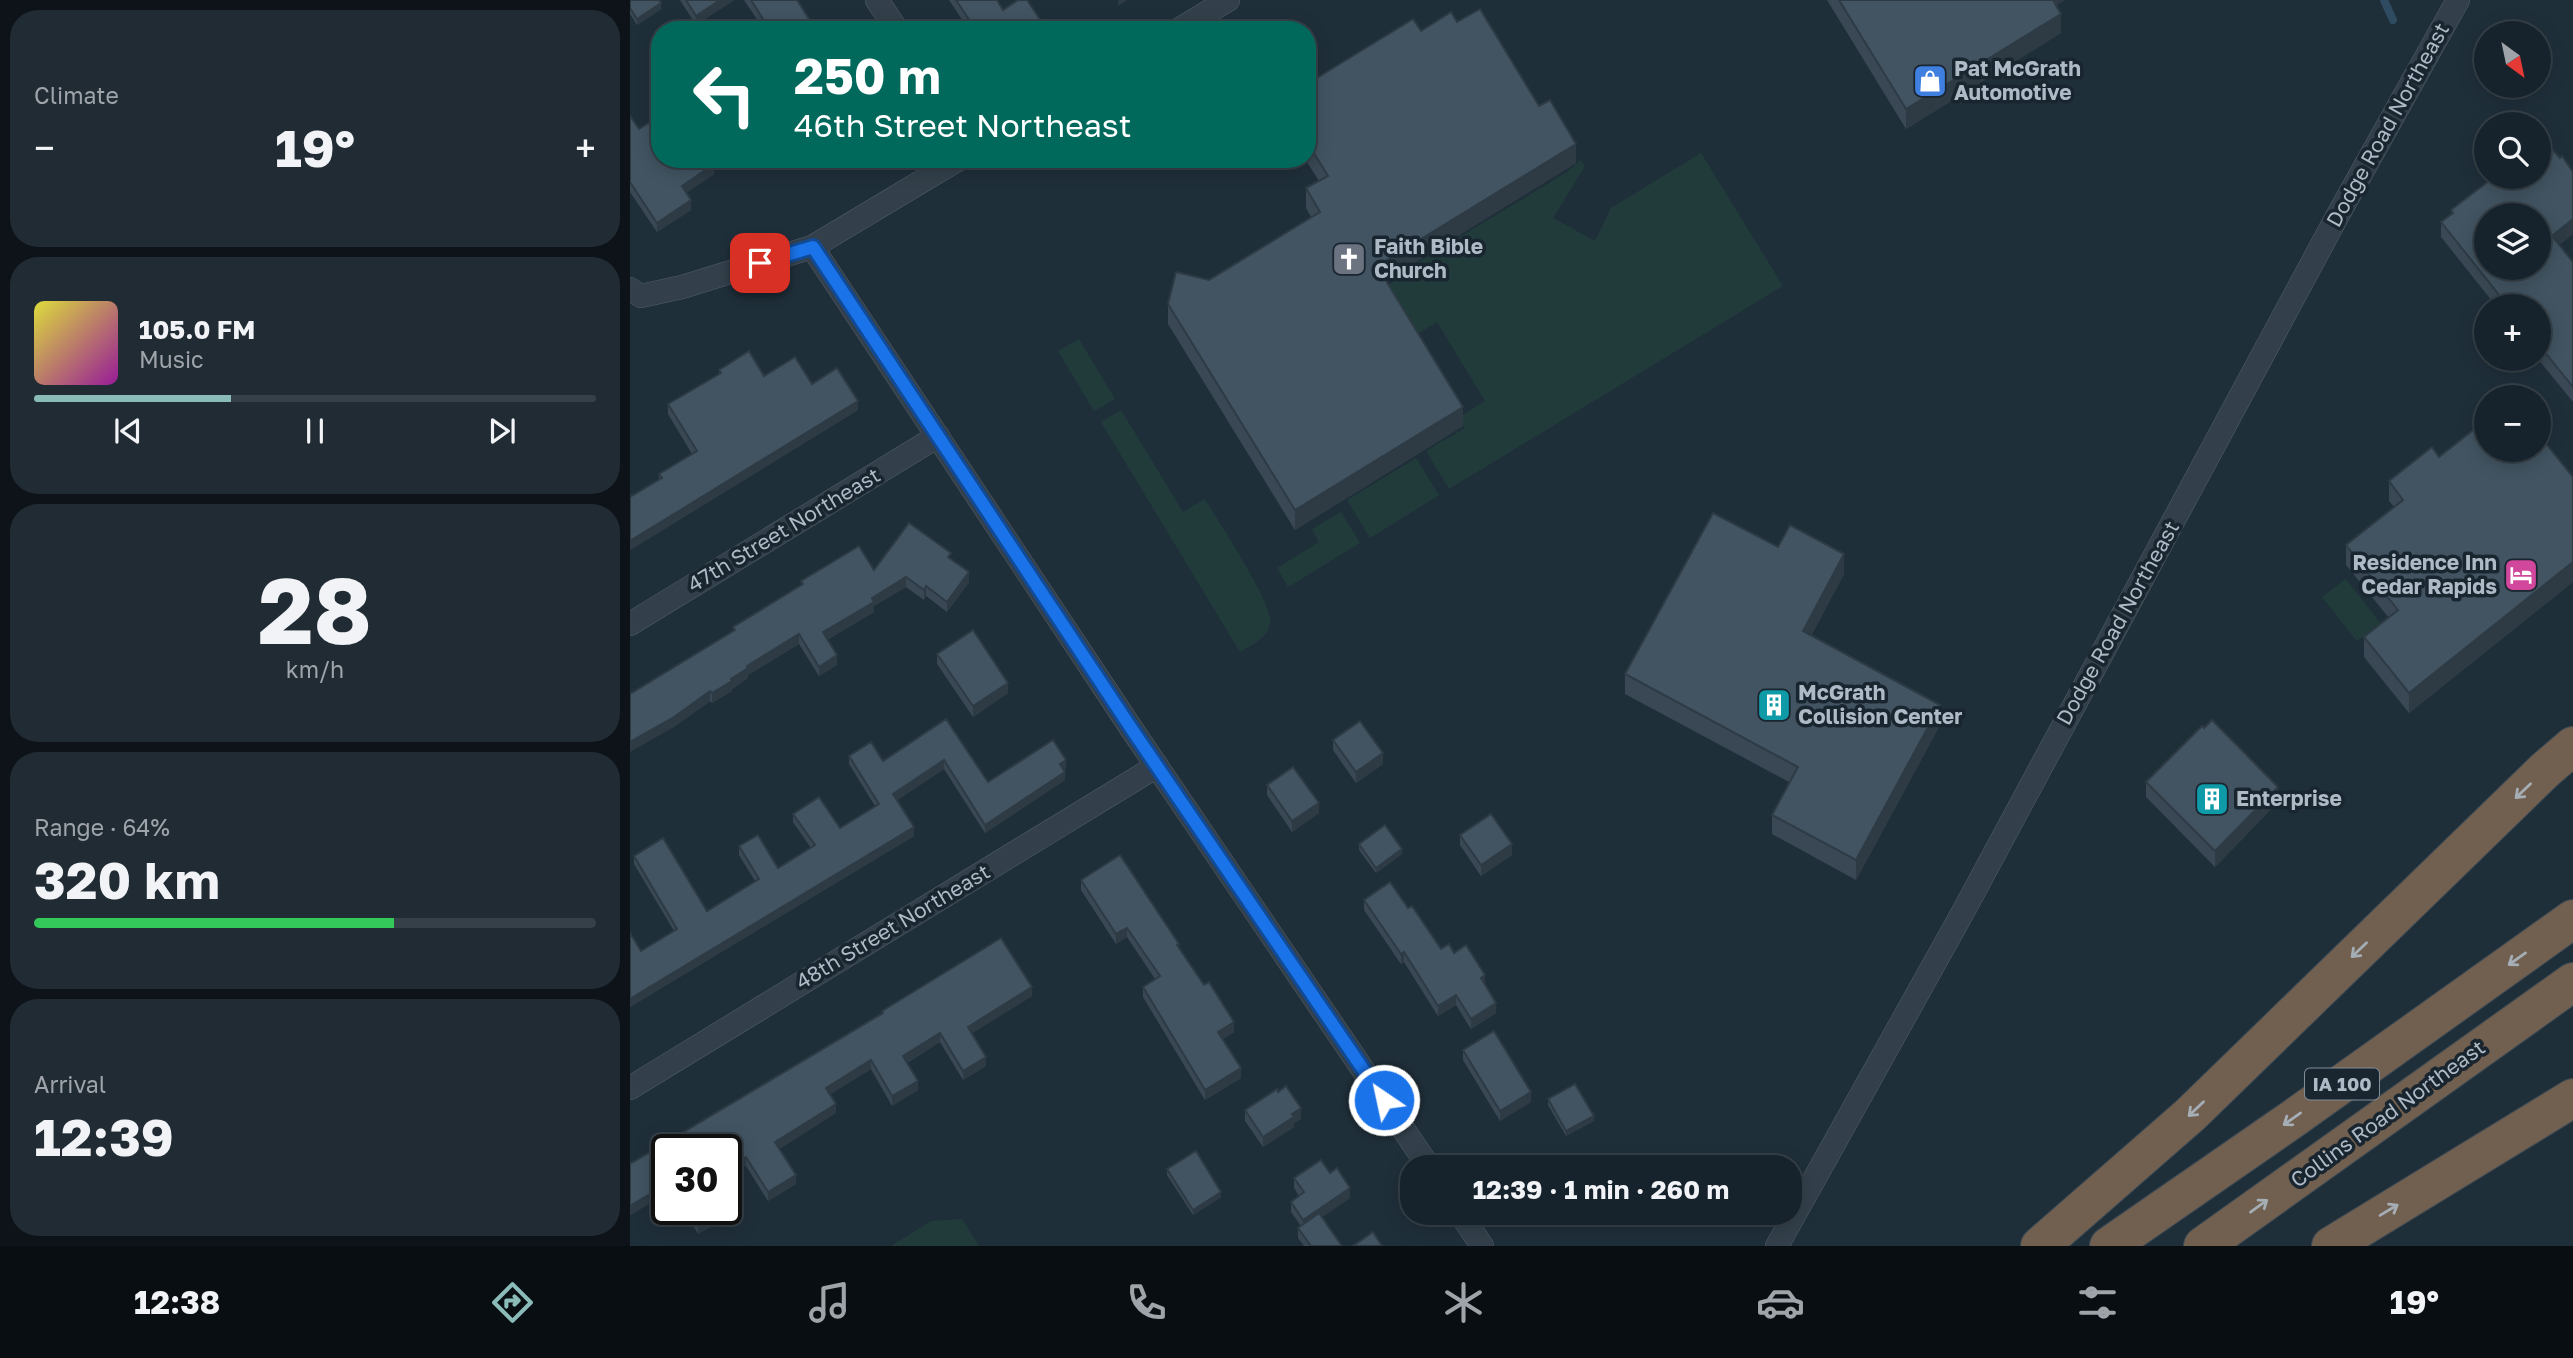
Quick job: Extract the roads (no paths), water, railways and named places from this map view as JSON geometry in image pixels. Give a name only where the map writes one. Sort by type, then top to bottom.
[{"type":"highway","points":[[2039,1246],[2190,1115],[2545,770],[2573,746]]},
{"type":"highway","name":"IA 100","points":[[2109,1246],[2573,919]]},
{"type":"highway","name":"Collins Road Northeast","points":[[2203,1246],[2573,982]]},
{"type":"highway","points":[[2331,1246],[2573,1098]]},
{"type":"street","points":[[877,0],[891,21]]},
{"type":"street","points":[[1193,21],[1228,0]]},
{"type":"street","name":"Dodge Road Northeast","points":[[1777,1246],[1963,912],[2339,213],[2458,0]]},
{"type":"street","points":[[630,289],[641,296],[682,287],[813,247],[944,168]]},
{"type":"street","points":[[813,247],[1157,766],[1421,1155]]},
{"type":"street","name":"47th Street Northeast","points":[[630,624],[938,436]]},
{"type":"street","name":"48th Street Northeast","points":[[630,1088],[1157,766]]},
{"type":"street","points":[[1468,1225],[1482,1246]]},
{"type":"waterway","points":[[2384,0],[2393,20]]},
{"type":"place","name":"Pat McGrath Automotive","points":[[1930,81]]},
{"type":"place","name":"Faith Bible Church","points":[[1349,259]]},
{"type":"place","name":"Residence Inn Cedar Rapids","points":[[2521,575]]},
{"type":"place","name":"McGrath Collision Center","points":[[1774,705]]},
{"type":"place","name":"Enterprise","points":[[2212,799]]}]
